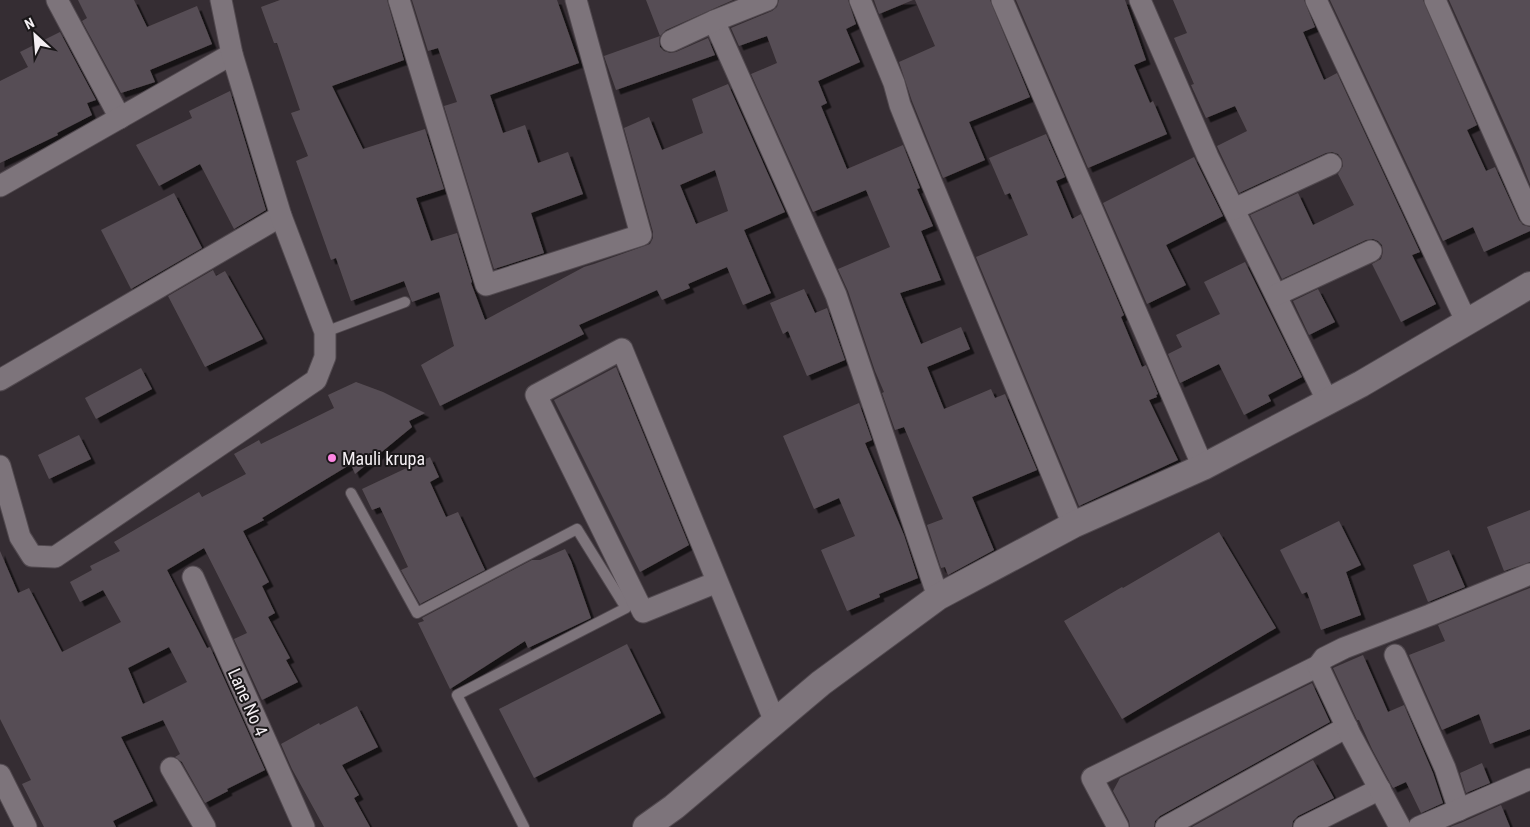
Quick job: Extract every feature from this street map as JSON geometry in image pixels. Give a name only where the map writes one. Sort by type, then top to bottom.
[{"type":"street","points":[[57,0],[120,118]]},
{"type":"street","points":[[0,466],[20,537],[32,556],[55,557],[316,380],[325,357],[324,332],[281,216],[232,54],[221,0]]},
{"type":"street","points":[[399,0],[486,285],[641,235],[576,0]]},
{"type":"street","points":[[671,41],[714,21],[767,0]]},
{"type":"street","points":[[860,0],[894,83],[900,105],[914,140],[1072,525]]},
{"type":"street","points":[[1002,0],[1203,467]]},
{"type":"street","points":[[1140,0],[1208,157],[1328,402]]},
{"type":"street","points":[[1316,0],[1467,323]]},
{"type":"street","points":[[1435,0],[1530,215]]},
{"type":"street","points":[[714,21],[836,295],[938,597]]},
{"type":"street","points":[[0,186],[232,54]]},
{"type":"street","points":[[1234,209],[1331,164]]},
{"type":"street","points":[[0,380],[281,216]]},
{"type":"street","points":[[1276,295],[1371,251]]},
{"type":"street","points":[[646,827],[674,807],[821,683],[938,597],[1072,525],[1203,467],[1328,402],[1530,285]]},
{"type":"street","points":[[717,582],[643,612],[536,395],[622,349],[775,722]]},
{"type":"street","points":[[1118,827],[1092,778],[1318,666],[1324,658],[1344,648],[1530,574]]},
{"type":"street","name":"Lane No 4","points":[[192,577],[304,827]]},
{"type":"street","points":[[1395,655],[1445,768],[1459,810]]},
{"type":"street","points":[[1318,666],[1347,727],[1400,827]]},
{"type":"street","points":[[1166,827],[1347,727]]},
{"type":"street","points":[[171,768],[205,827]]},
{"type":"street","points":[[0,775],[26,827]]},
{"type":"street","points":[[1419,827],[1530,779]]},
{"type":"street","points":[[1304,827],[1380,790]]},
{"type":"lane","points":[[324,332],[406,302]]},
{"type":"lane","points":[[351,493],[416,613],[577,529],[626,608],[457,695],[524,827]]},
{"type":"building","points":[[78,0],[134,0],[147,27],[197,6],[212,44],[150,70],[155,82],[121,93],[82,21],[87,18]]},
{"type":"building","points":[[280,0],[387,0],[404,60],[332,86],[363,149],[425,129],[444,189],[416,198],[431,241],[457,233],[471,283],[485,320],[584,267],[650,244],[653,232],[624,128],[649,117],[662,150],[703,133],[692,99],[728,84],[785,212],[744,230],[771,293],[743,305],[727,267],[688,284],[690,288],[662,300],[657,290],[579,325],[584,334],[440,406],[421,365],[454,346],[439,292],[412,302],[404,281],[351,301],[336,258],[331,260],[296,161],[308,156],[291,113],[300,110],[277,43],[274,43],[261,7]],"holes":[[[715,170],[728,211],[696,224],[680,185]]]},
{"type":"building","points":[[412,0],[557,0],[579,63],[490,95],[503,133],[525,125],[538,163],[568,152],[583,194],[531,213],[544,253],[494,269],[444,106],[457,102],[438,48],[428,51]]},
{"type":"building","points":[[646,0],[733,0],[666,30],[660,36]]},
{"type":"building","points":[[779,0],[848,0],[856,24],[846,29],[860,62],[818,81],[827,103],[821,106],[847,169],[903,145],[920,188],[917,189],[933,226],[921,231],[941,280],[900,293],[921,344],[961,327],[970,349],[927,367],[944,409],[991,389],[995,398],[1005,394],[1037,470],[972,497],[994,550],[948,575],[945,567],[941,568],[927,525],[943,519],[904,427],[895,430],[882,393],[884,392],[848,291],[838,269],[890,247],[866,190],[813,212],[751,74],[777,63],[767,36],[739,46],[731,28],[772,11],[777,7]]},
{"type":"building","points":[[874,0],[913,0],[879,14]]},
{"type":"building","points":[[915,0],[990,0],[1030,97],[969,122],[985,160],[943,178],[912,101],[899,62],[935,46]]},
{"type":"building","points":[[1016,0],[1125,0],[1146,60],[1134,65],[1150,103],[1153,101],[1167,134],[1088,168]]},
{"type":"building","points":[[1173,0],[1304,0],[1315,27],[1303,32],[1324,80],[1337,73],[1420,252],[1412,255],[1436,304],[1401,322],[1372,264],[1381,259],[1383,252],[1382,245],[1373,239],[1366,240],[1282,279],[1250,215],[1298,193],[1313,225],[1354,205],[1338,174],[1343,166],[1342,159],[1338,154],[1326,153],[1239,193],[1217,146],[1247,131],[1235,106],[1206,118],[1191,85],[1194,84],[1174,38],[1187,33]]},
{"type":"building","points":[[1330,0],[1423,0],[1477,125],[1467,130],[1486,171],[1495,167],[1519,220],[1523,225],[1530,227],[1530,231],[1484,252],[1473,227],[1443,241]]},
{"type":"building","points":[[1449,0],[1530,0],[1530,184],[1519,156]]},
{"type":"building","points":[[60,32],[96,100],[87,103],[92,115],[57,133],[58,135],[0,163],[0,81],[28,67],[20,52]]},
{"type":"building","points":[[660,36],[660,47],[670,53],[708,38],[715,55],[616,90],[604,56]]},
{"type":"building","points":[[230,91],[266,210],[234,229],[200,164],[159,186],[136,145],[192,118],[189,111]]},
{"type":"building","points":[[1046,134],[1065,177],[1056,181],[1072,219],[1081,214],[1124,315],[1121,317],[1142,367],[1146,365],[1158,394],[1156,395],[1157,397],[1149,400],[1178,460],[1079,506],[976,257],[1028,235],[1010,193],[1005,195],[989,158]]},
{"type":"building","points":[[1194,157],[1223,216],[1166,245],[1186,285],[1147,304],[1103,203]]},
{"type":"building","points":[[174,193],[202,248],[131,289],[101,230]]},
{"type":"building","points":[[1245,262],[1302,377],[1268,395],[1271,401],[1244,415],[1219,364],[1180,383],[1168,354],[1182,347],[1176,335],[1220,314],[1204,282]]},
{"type":"building","points":[[213,270],[216,276],[225,271],[263,339],[205,367],[168,296]]},
{"type":"building","points":[[804,289],[815,313],[827,308],[845,360],[807,376],[788,331],[783,334],[770,303]]},
{"type":"building","points":[[1318,289],[1335,322],[1309,335],[1293,301]]},
{"type":"building","points":[[616,367],[689,545],[640,572],[554,400]]},
{"type":"building","points":[[141,368],[152,389],[96,419],[85,398]]},
{"type":"building","points":[[356,382],[383,392],[425,413],[409,421],[412,427],[355,474],[351,464],[262,518],[264,520],[243,531],[269,582],[262,586],[275,613],[268,617],[290,658],[286,660],[298,682],[262,700],[234,639],[247,633],[204,548],[167,570],[207,648],[210,647],[265,770],[227,789],[228,791],[205,803],[182,762],[175,757],[180,754],[163,720],[121,737],[153,801],[113,821],[116,827],[44,827],[22,784],[31,780],[0,719],[0,551],[18,593],[29,588],[62,652],[121,622],[103,590],[80,602],[70,582],[92,570],[90,566],[120,551],[114,542],[199,492],[202,497],[246,474],[234,454],[259,440],[261,444],[334,408],[328,395]],"holes":[[[169,647],[187,682],[143,704],[128,668]]]},
{"type":"building","points":[[859,403],[872,440],[865,443],[904,535],[918,578],[879,594],[880,597],[847,611],[821,550],[855,536],[839,498],[814,509],[783,436]]},
{"type":"building","points":[[79,435],[91,459],[49,479],[38,455]]},
{"type":"building","points":[[430,457],[439,477],[430,482],[446,517],[458,512],[485,570],[420,604],[401,570],[408,567],[380,507],[372,510],[362,489]]},
{"type":"building","points":[[1530,510],[1530,562],[1504,571],[1487,527]]},
{"type":"building","points":[[1339,521],[1361,565],[1346,572],[1361,615],[1321,630],[1307,592],[1302,594],[1280,550]]},
{"type":"building","points":[[1219,532],[1276,628],[1122,719],[1064,621]]},
{"type":"building","points":[[565,549],[591,618],[528,648],[525,641],[450,689],[418,623],[424,621],[422,618],[532,560],[540,560]]},
{"type":"building","points":[[1449,550],[1465,587],[1428,602],[1413,565]]},
{"type":"building","points":[[1530,588],[1530,729],[1490,744],[1479,714],[1442,730],[1409,655],[1445,641],[1438,625]]},
{"type":"building","points":[[627,644],[661,713],[534,778],[499,709]]},
{"type":"building","points":[[1363,655],[1388,712],[1404,705],[1433,773],[1443,803],[1421,813],[1406,782],[1393,788],[1359,720],[1357,720],[1333,668]]},
{"type":"building","points":[[1312,683],[1330,722],[1160,816],[1155,821],[1154,827],[1130,827],[1129,821],[1113,791],[1120,778]]},
{"type":"building","points":[[357,706],[378,747],[342,765],[359,795],[354,798],[370,827],[324,827],[292,769],[281,744],[319,723],[320,725]]},
{"type":"building","points":[[1313,760],[1334,798],[1298,816],[1293,821],[1292,827],[1192,827]]},
{"type":"building","points":[[1482,763],[1490,783],[1466,793],[1460,773]]},
{"type":"building","points":[[1501,805],[1510,827],[1450,827],[1463,822]]},
{"type":"place","name":"Mauli krupa","points":[[332,458]]}]
